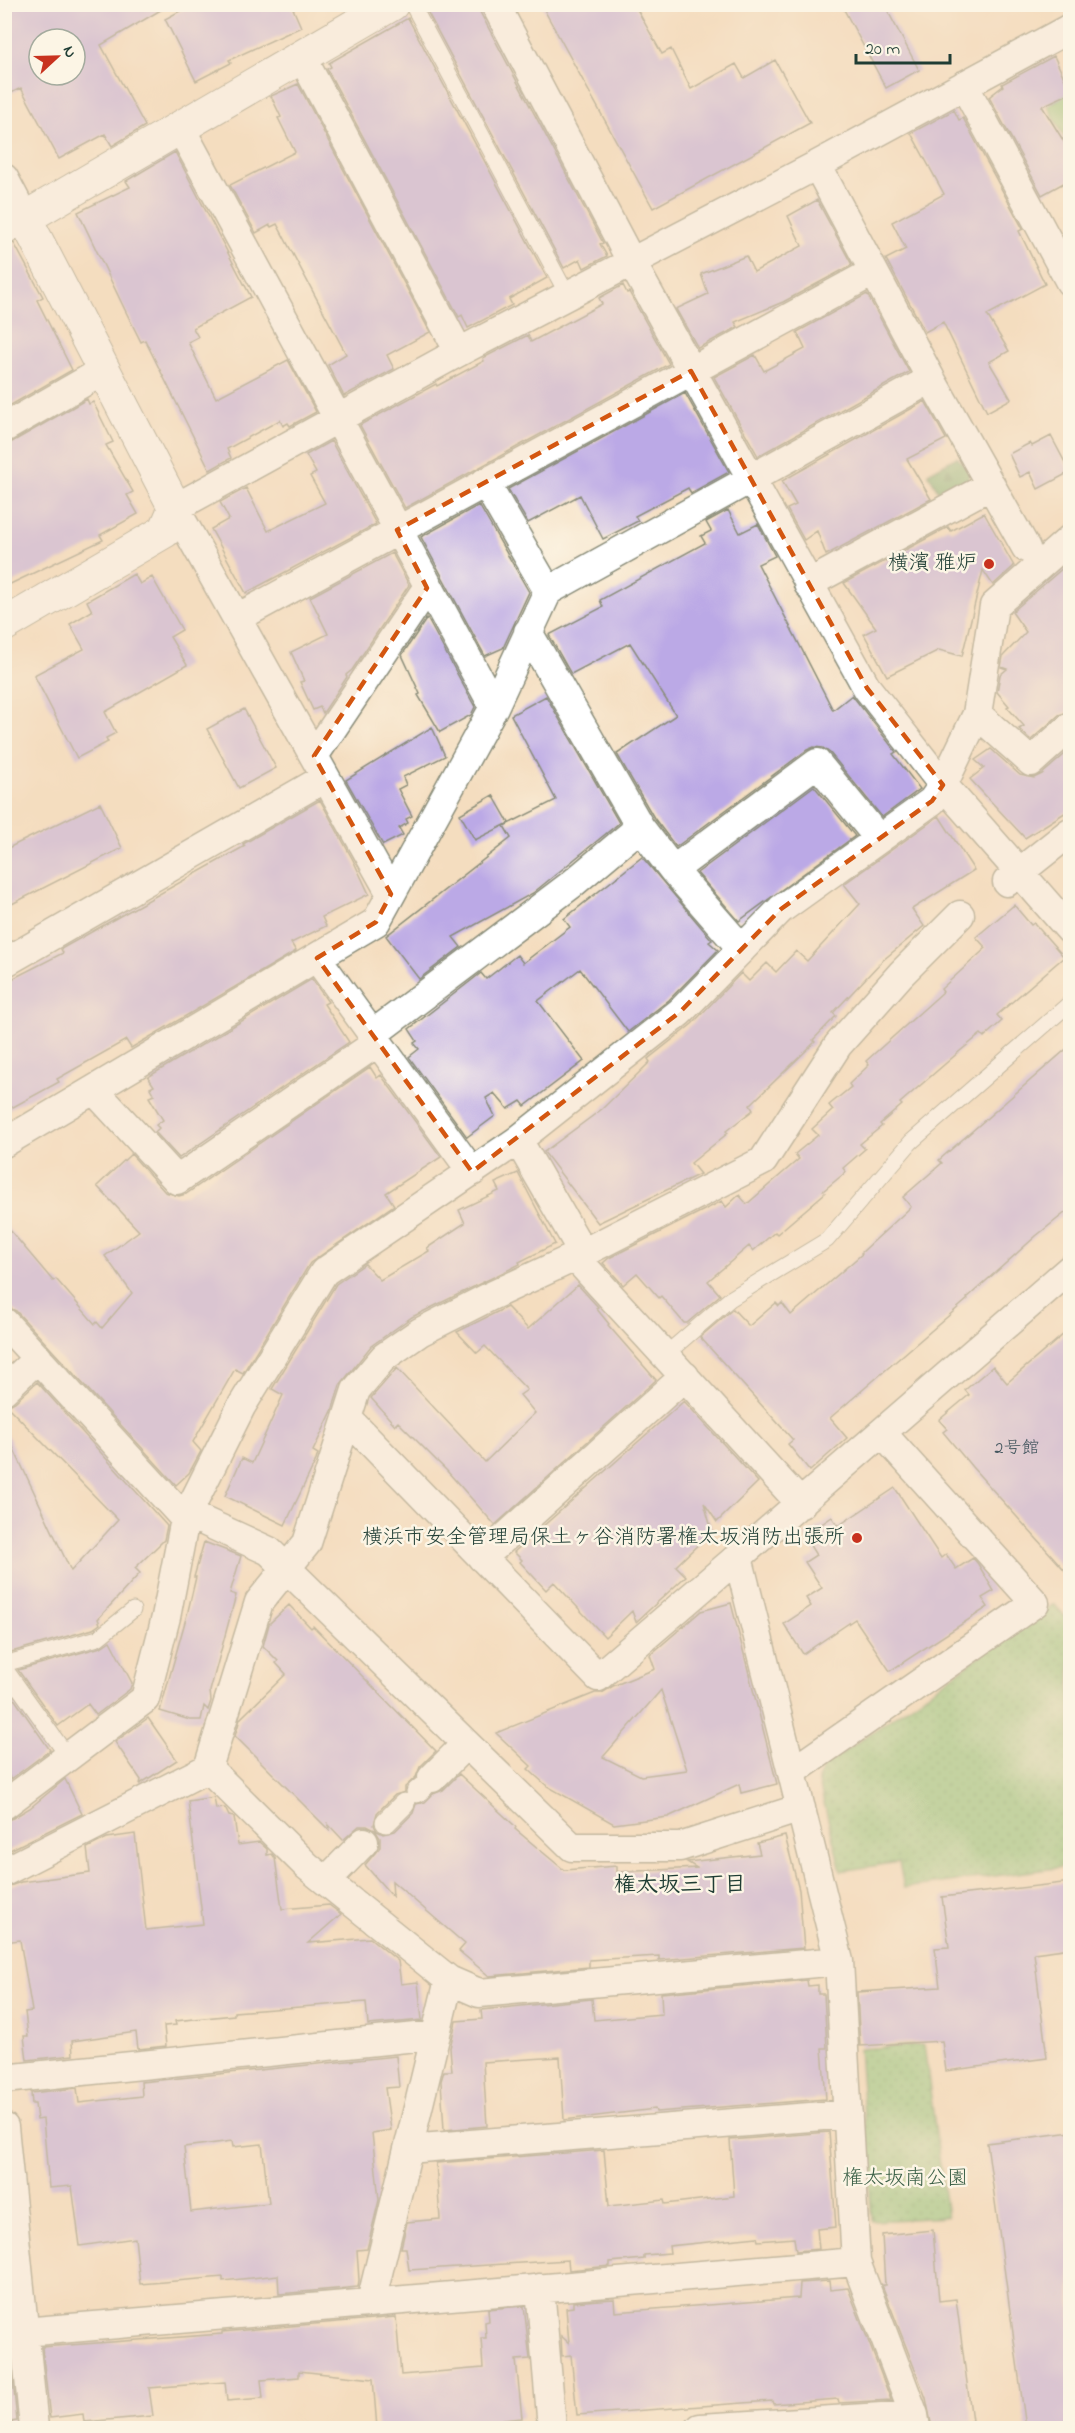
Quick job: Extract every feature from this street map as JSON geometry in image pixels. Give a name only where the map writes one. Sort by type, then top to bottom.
[{"type":"street","points":[[15,224],[392,4]]},
{"type":"street","points":[[495,4],[632,263],[867,688],[1013,878],[1071,930]]},
{"type":"street","points":[[4,625],[165,531],[175,507],[459,352],[632,263],[1071,28]]},
{"type":"street","points":[[302,57],[459,352]]},
{"type":"street","points":[[964,85],[1071,282]]},
{"type":"street","points":[[180,127],[427,588],[494,707]]},
{"type":"street","points":[[817,165],[931,379],[1031,557]]},
{"type":"street","points":[[4,178],[15,224],[103,371],[175,507],[390,894]]},
{"type":"street","points":[[237,618],[873,272]]},
{"type":"street","points":[[4,428],[103,371]]},
{"type":"street","points":[[4,1143],[376,922],[494,707],[548,591],[931,379]]},
{"type":"street","points":[[485,482],[548,591]]},
{"type":"street","points":[[808,584],[991,485]]},
{"type":"street","points":[[4,1805],[145,1699],[166,1617],[164,1582],[186,1517],[241,1407],[324,1272],[518,1140],[681,1012],[781,909],[932,801],[943,785],[977,714],[994,606],[1031,557],[1071,539]]},
{"type":"street","points":[[4,963],[319,767],[427,588]]},
{"type":"street","points":[[528,632],[640,827],[673,870],[742,950]]},
{"type":"street","points":[[977,714],[1031,762],[1071,727]]},
{"type":"street","points":[[673,870],[817,763],[879,839]]},
{"type":"street","points":[[94,1090],[177,1180],[375,1038],[572,884],[640,827]]},
{"type":"street","points":[[1013,878],[1071,832]]},
{"type":"street","points":[[4,1872],[207,1768],[259,1602],[307,1542],[356,1390],[384,1357],[420,1332],[460,1311],[579,1255],[763,1161],[838,1045],[901,974],[960,915]]},
{"type":"street","points":[[317,958],[472,1172]]},
{"type":"street","points":[[518,1140],[579,1255],[665,1355],[801,1504]]},
{"type":"street","points":[[347,1418],[598,1677],[1071,1269]]},
{"type":"street","points":[[4,1322],[186,1517],[268,1551],[572,1847],[680,1847],[801,1808]]},
{"type":"street","points":[[4,1390],[38,1358]]},
{"type":"street","points":[[482,1558],[685,1377]]},
{"type":"street","points":[[792,1772],[1035,1603],[882,1433]]},
{"type":"street","points":[[700,2428],[915,2422],[856,2262],[839,1961],[738,1557]]},
{"type":"street","points":[[386,1822],[466,1744]]},
{"type":"street","points":[[207,1768],[307,1866],[448,1980],[479,1993],[839,1961]]},
{"type":"street","points":[[326,1881],[364,1842]]},
{"type":"street","points":[[371,2302],[448,1980]]},
{"type":"street","points":[[4,2079],[436,2035]]},
{"type":"street","points":[[408,2148],[848,2114]]},
{"type":"street","points":[[4,2127],[9,2212],[23,2332],[16,2365],[34,2428]]},
{"type":"street","points":[[23,2332],[856,2262]]},
{"type":"street","points":[[540,2288],[552,2428]]},
{"type":"lane","points":[[412,4],[568,296]]},
{"type":"lane","points":[[665,1355],[730,1299],[827,1240],[910,1142],[1071,1003]]},
{"type":"lane","points":[[61,1747],[4,1666],[98,1638],[133,1610]]},
{"type":"highlighted area","points":[[691,371],[867,688],[943,785],[932,801],[781,909],[680,1012],[472,1172],[317,958],[376,922],[391,894],[314,756],[427,588],[397,530]]},
{"type":"green space","points":[[1070,91],[1070,149],[1048,106]]},
{"type":"green space","points":[[957,457],[970,472],[967,481],[941,496],[928,473]]},
{"type":"green space","points":[[1054,1604],[1070,1622],[1070,1866],[904,1888],[899,1862],[841,1871],[818,1779],[824,1766]]},
{"type":"green space","name":"権太坂南公園","points":[[924,2045],[947,2217],[872,2221],[859,2049]]},
{"type":"building","points":[[4,4],[171,4],[101,45],[145,126],[112,146],[105,134],[59,159],[21,88],[11,93],[4,79]]},
{"type":"building","points":[[193,4],[291,4],[301,27],[229,60],[231,63],[196,81],[165,19]]},
{"type":"building","points":[[434,4],[479,4],[480,12],[603,243],[600,244],[607,256],[584,268],[580,259],[564,268],[426,9]]},
{"type":"building","points":[[541,4],[634,4],[662,54],[671,49],[691,89],[736,64],[744,78],[775,60],[810,123],[653,208]]},
{"type":"building","points":[[841,4],[884,4],[919,70],[886,88]]},
{"type":"building","points":[[408,18],[547,278],[509,299],[512,305],[468,328],[462,315],[459,317],[327,69],[331,67],[329,63]]},
{"type":"building","points":[[1054,56],[1071,93],[1042,106],[1071,153],[1071,179],[1042,195],[989,97],[1003,86],[1002,84]]},
{"type":"building","points":[[298,84],[430,332],[387,355],[394,369],[344,396],[328,365],[346,354],[277,224],[271,227],[270,225],[256,233],[230,185],[295,152],[278,118],[281,117],[271,96]]},
{"type":"building","points":[[954,110],[959,120],[963,118],[1023,229],[1019,231],[1045,284],[987,315],[1009,351],[989,362],[1011,399],[987,412],[943,322],[925,332],[886,259],[906,249],[892,222],[944,194],[911,133]]},
{"type":"building","points":[[175,152],[251,297],[193,328],[198,337],[188,342],[216,398],[288,360],[316,412],[290,426],[288,423],[283,426],[280,420],[227,449],[231,458],[210,470],[145,340],[141,342],[78,212],[130,187],[126,181]]},
{"type":"building","points":[[817,200],[852,265],[783,302],[735,322],[738,327],[698,348],[676,309],[708,294],[701,274],[746,256],[754,272],[802,246],[788,216]]},
{"type":"building","points":[[14,243],[43,297],[37,300],[72,370],[4,409],[4,246]]},
{"type":"building","points":[[623,285],[669,364],[405,508],[360,425],[484,361],[483,358],[528,335],[531,342],[602,304],[599,298]]},
{"type":"building","points":[[867,294],[909,372],[758,456],[714,377],[755,355],[764,371],[805,349],[797,332]]},
{"type":"building","points":[[685,393],[729,472],[691,493],[688,488],[635,516],[638,521],[603,539],[580,495],[528,523],[508,489]]},
{"type":"building","points":[[87,399],[89,404],[93,402],[113,442],[106,445],[133,492],[127,495],[138,514],[100,535],[103,540],[4,587],[4,444],[12,442]]},
{"type":"building","points":[[925,401],[946,439],[907,459],[931,499],[826,555],[817,531],[804,540],[787,509],[796,505],[782,481]]},
{"type":"building","points":[[1051,436],[1070,472],[1038,489],[1030,472],[1020,477],[1009,454],[1030,443],[1032,446]]},
{"type":"building","points":[[331,441],[376,524],[246,593],[211,529],[229,519],[220,502],[246,488],[268,531],[325,503],[310,476],[316,473],[306,455]]},
{"type":"building","points":[[479,505],[529,592],[503,648],[485,656],[421,537]]},
{"type":"building","points":[[728,510],[740,533],[758,524],[775,556],[758,564],[833,710],[852,695],[896,752],[893,754],[920,789],[882,817],[830,753],[823,748],[814,747],[676,847],[654,818],[617,754],[676,715],[630,643],[571,674],[549,635],[603,607],[600,600],[705,543],[701,536],[711,531],[706,522]]},
{"type":"building","points":[[984,513],[1014,566],[993,585],[983,570],[962,656],[939,650],[887,676],[864,634],[876,628],[844,583],[948,527],[951,531]]},
{"type":"building","points":[[392,553],[409,585],[352,670],[346,675],[347,677],[323,713],[320,707],[313,710],[300,682],[304,681],[291,652],[328,634],[310,597]]},
{"type":"building","points":[[1071,561],[1071,711],[1059,715],[1031,740],[1019,729],[1024,726],[997,692],[1000,675],[1007,669],[1001,667],[1003,656],[1026,632],[1012,612]]},
{"type":"building","points":[[134,574],[140,584],[152,577],[182,630],[170,637],[187,665],[105,712],[116,733],[106,738],[108,742],[77,758],[34,675],[84,649],[70,624],[92,611],[87,601]]},
{"type":"building","points":[[427,618],[475,707],[471,715],[440,732],[418,695],[420,694],[402,655]]},
{"type":"building","points":[[546,696],[619,823],[533,893],[453,937],[461,947],[419,979],[386,936],[511,838],[504,826],[556,800],[511,715]]},
{"type":"building","points":[[244,709],[276,768],[239,788],[207,729]]},
{"type":"building","points":[[432,727],[445,756],[403,777],[406,785],[398,789],[412,816],[406,819],[408,823],[399,828],[403,835],[383,845],[346,780]]},
{"type":"building","points":[[991,749],[1020,775],[1034,778],[1071,749],[1071,809],[1025,838],[970,779],[984,768],[975,760]]},
{"type":"building","points":[[814,786],[855,836],[739,921],[697,873]]},
{"type":"building","points":[[493,795],[509,823],[475,840],[460,814]]},
{"type":"building","points":[[320,800],[369,894],[322,917],[326,926],[291,943],[296,951],[131,1048],[126,1040],[57,1079],[59,1082],[4,1112],[4,983],[63,953],[61,949],[245,846],[243,844]]},
{"type":"building","points":[[100,803],[122,848],[4,908],[4,850]]},
{"type":"building","points":[[939,816],[974,870],[912,909],[924,926],[882,961],[833,1013],[836,1016],[813,1040],[815,1042],[750,1105],[753,1110],[691,1163],[700,1174],[598,1223],[544,1152],[602,1109],[650,1062],[648,1059],[692,1024],[741,973],[749,981],[767,963],[776,972],[796,951],[807,961],[860,904],[844,884]]},
{"type":"building","points":[[642,857],[712,940],[709,942],[718,950],[669,1000],[628,1032],[580,969],[538,1001],[584,1061],[525,1106],[521,1101],[508,1109],[494,1093],[486,1098],[495,1116],[467,1137],[409,1057],[419,1049],[409,1029],[481,973],[486,979],[517,955],[523,963],[570,927],[564,919]]},
{"type":"building","points":[[1014,905],[1031,925],[1034,923],[1064,957],[997,1015],[1002,1021],[984,1037],[981,1034],[900,1103],[902,1105],[880,1124],[882,1126],[860,1144],[865,1149],[843,1168],[846,1172],[823,1191],[825,1193],[777,1234],[775,1232],[753,1251],[749,1246],[708,1281],[720,1295],[687,1323],[684,1323],[661,1296],[659,1298],[637,1273],[623,1285],[603,1263],[609,1258],[722,1201],[726,1207],[739,1195],[747,1204],[799,1159],[795,1154],[818,1135],[812,1129],[833,1110],[829,1105],[851,1087],[849,1084],[869,1065],[866,1061],[943,992],[941,989],[986,948],[976,937]]},
{"type":"building","points":[[312,979],[328,1002],[324,1004],[349,1042],[179,1158],[155,1132],[159,1128],[156,1125],[163,1120],[149,1097],[154,1095],[150,1088],[154,1086],[148,1077]]},
{"type":"building","points":[[1071,1045],[1071,1208],[1036,1236],[968,1299],[830,1418],[847,1438],[810,1471],[788,1444],[793,1440],[700,1337],[733,1309],[749,1326],[776,1303],[779,1306],[782,1303],[791,1315],[862,1254],[911,1207],[903,1197],[942,1163],[939,1160]]},
{"type":"building","points":[[370,1067],[377,1078],[381,1075],[441,1157],[386,1193],[394,1205],[310,1263],[243,1373],[235,1369],[193,1442],[201,1451],[189,1473],[176,1485],[16,1311],[4,1306],[4,1223],[53,1281],[56,1279],[95,1324],[97,1322],[102,1328],[132,1293],[105,1256],[139,1231],[97,1186],[131,1154],[165,1192],[179,1196],[186,1194]]},
{"type":"building","points":[[518,1173],[555,1244],[519,1262],[520,1264],[412,1317],[371,1346],[340,1385],[332,1411],[313,1451],[318,1454],[316,1460],[285,1525],[225,1496],[242,1458],[252,1463],[283,1395],[272,1389],[336,1284],[365,1264],[380,1280],[429,1251],[427,1248],[465,1223],[459,1210],[499,1191],[495,1183]]},
{"type":"building","points":[[578,1285],[598,1307],[596,1308],[608,1325],[656,1380],[495,1525],[447,1471],[398,1422],[395,1425],[371,1398],[397,1368],[485,1462],[535,1413],[520,1395],[527,1390],[485,1346],[477,1353],[457,1332],[507,1307],[528,1329]]},
{"type":"building","points":[[1071,1328],[1071,1577],[972,1467],[943,1432],[947,1429],[939,1420],[969,1395],[965,1390],[993,1366],[1007,1383]]},
{"type":"building","points":[[37,1382],[167,1526],[164,1540],[135,1568],[140,1573],[98,1619],[100,1624],[93,1629],[4,1654],[4,1428],[71,1571],[118,1520],[7,1406],[15,1402]]},
{"type":"building","points":[[684,1401],[758,1482],[717,1522],[704,1503],[712,1531],[676,1566],[686,1576],[636,1622],[632,1611],[605,1637],[554,1582],[546,1590],[520,1562],[522,1560],[514,1552]]},
{"type":"building","points":[[895,1488],[941,1558],[946,1554],[956,1569],[973,1558],[978,1564],[994,1591],[982,1598],[988,1607],[890,1671],[855,1619],[803,1654],[784,1624],[811,1606],[806,1598],[822,1588],[805,1562],[816,1555],[804,1536],[832,1517],[838,1526]]},
{"type":"building","points":[[204,1542],[241,1556],[230,1593],[236,1595],[210,1691],[211,1701],[208,1710],[204,1706],[201,1720],[190,1720],[160,1711],[188,1611],[196,1577],[194,1577]]},
{"type":"building","points":[[731,1603],[777,1784],[741,1793],[739,1784],[668,1817],[614,1824],[547,1786],[528,1769],[531,1766],[496,1733],[595,1693],[602,1693],[613,1686],[655,1669],[650,1655],[701,1611]],"holes":[[[661,1690],[687,1770],[641,1776],[603,1757]]]},
{"type":"building","points":[[289,1605],[311,1628],[313,1626],[436,1751],[420,1767],[416,1777],[405,1787],[405,1792],[395,1795],[377,1813],[374,1825],[377,1831],[383,1834],[395,1831],[413,1813],[416,1804],[425,1802],[433,1794],[443,1790],[459,1774],[516,1827],[515,1829],[564,1870],[617,1866],[617,1872],[697,1868],[687,1862],[760,1854],[757,1843],[785,1836],[799,1890],[804,1948],[659,1960],[659,1956],[589,1960],[589,1967],[489,1976],[459,1951],[465,1944],[392,1881],[393,1897],[365,1865],[380,1847],[380,1838],[375,1830],[367,1826],[359,1826],[343,1840],[328,1824],[329,1830],[235,1736],[240,1719],[286,1674],[276,1663],[278,1661],[263,1646],[269,1624]]},
{"type":"building","points":[[110,1641],[132,1683],[130,1689],[96,1715],[88,1704],[58,1726],[18,1670],[101,1647]]},
{"type":"building","points":[[4,1684],[50,1750],[11,1779],[4,1770]]},
{"type":"building","points":[[148,1718],[177,1760],[140,1784],[141,1780],[115,1742]]},
{"type":"building","points":[[65,1779],[82,1814],[4,1853],[4,1821],[30,1808]]},
{"type":"building","points":[[214,1797],[216,1809],[225,1808],[229,1816],[234,1817],[238,1845],[259,1842],[267,1849],[267,1855],[272,1854],[275,1858],[282,1909],[329,1905],[341,1914],[308,1943],[370,1938],[398,1961],[401,1984],[418,1982],[422,2020],[368,2025],[366,2002],[234,2012],[234,2015],[175,2021],[176,2025],[164,2026],[166,2046],[138,2049],[136,2032],[72,2041],[73,2055],[27,2060],[24,2036],[28,2036],[25,2012],[32,2011],[20,1940],[4,1942],[4,1888],[21,1882],[90,1873],[87,1848],[107,1838],[135,1834],[146,1930],[203,1924],[188,1801]]},
{"type":"building","points":[[1071,1882],[1071,1948],[1034,1953],[1047,2058],[946,2071],[942,2041],[860,2046],[857,1992],[940,1987],[935,1948],[949,1947],[942,1897]]},
{"type":"building","points":[[807,1980],[808,1986],[818,1985],[818,1994],[824,1994],[827,2048],[822,2048],[826,2099],[656,2112],[655,2109],[564,2120],[560,2057],[483,2062],[487,2126],[444,2130],[441,2081],[444,2071],[452,2071],[450,2048],[456,2021],[482,2019],[481,2010],[592,1999],[594,2020],[662,2014],[661,1993]]},
{"type":"building","points":[[396,2056],[399,2087],[385,2088],[391,2130],[372,2133],[379,2200],[367,2249],[357,2250],[358,2287],[279,2294],[278,2275],[223,2281],[223,2277],[140,2284],[135,2238],[80,2246],[72,2186],[49,2188],[43,2119],[37,2120],[31,2093],[77,2088],[79,2103],[142,2096],[141,2082]],"holes":[[[232,2141],[233,2147],[262,2144],[269,2203],[191,2212],[184,2147]]]},
{"type":"building","points":[[829,2132],[836,2227],[817,2229],[819,2249],[796,2251],[794,2238],[758,2241],[757,2237],[669,2246],[670,2253],[644,2255],[644,2259],[610,2262],[610,2266],[569,2270],[568,2260],[409,2270],[406,2248],[401,2248],[407,2222],[440,2219],[436,2163],[604,2150],[609,2206],[664,2200],[665,2204],[734,2196],[730,2140]]},
{"type":"building","points":[[1071,2132],[1071,2428],[1026,2428],[987,2143]]},
{"type":"building","points":[[933,2230],[939,2301],[956,2299],[972,2421],[932,2428],[926,2398],[882,2285],[885,2285],[882,2235]]},
{"type":"building","points":[[829,2281],[830,2290],[848,2288],[891,2400],[839,2403],[838,2399],[773,2404],[772,2401],[577,2415],[571,2355],[562,2356],[561,2336],[569,2343],[566,2308],[573,2307],[573,2302],[614,2299],[615,2312],[799,2298],[800,2283]]},
{"type":"building","points":[[524,2306],[530,2359],[516,2360],[522,2418],[433,2428],[377,2428],[373,2379],[299,2371],[299,2377],[261,2380],[263,2398],[227,2401],[225,2382],[149,2388],[153,2416],[84,2422],[83,2414],[50,2418],[42,2347],[222,2334],[222,2332],[396,2317],[401,2375],[483,2368],[481,2338],[486,2338],[485,2322],[489,2321],[488,2309]]},
{"type":"building","points":[[4,2342],[9,2342],[17,2421],[4,2423]]},
{"type":"place","name":"横濱 雅炉","points":[[989,564]]},
{"type":"place","name":"横浜市安全管理局保土ヶ谷消防署権太坂消防出張所","points":[[857,1538]]},
{"type":"district","name":"権太坂三丁目","points":[[680,1886]]}]
